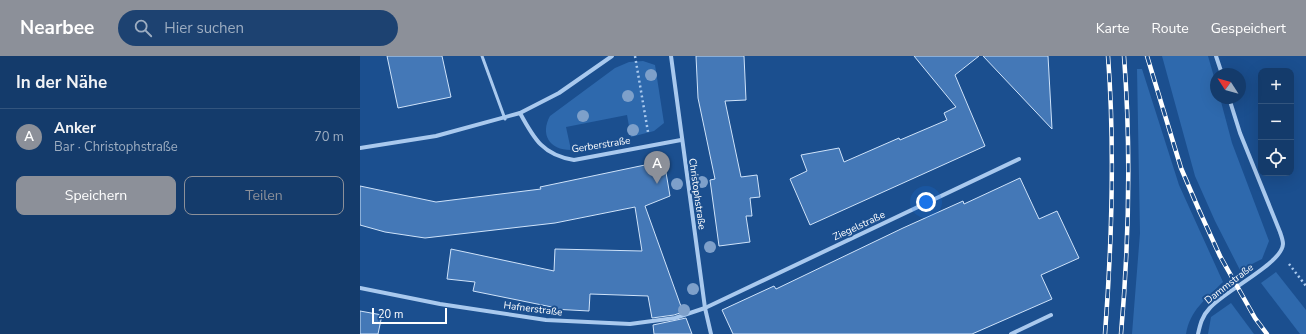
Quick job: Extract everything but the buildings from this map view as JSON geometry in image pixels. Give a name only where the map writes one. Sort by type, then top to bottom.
[{"type":"street","points":[[360,148],[436,136],[505,119],[559,93],[612,56]]},
{"type":"street","name":"Christophstraße","points":[[671,56],[681,140],[705,308],[711,334]]},
{"type":"street","points":[[1216,56],[1220,68]]},
{"type":"street","points":[[1231,104],[1240,133],[1280,232],[1283,244],[1280,253]]},
{"type":"street","name":"Gerberstraße","points":[[520,113],[533,137],[546,150],[559,157],[574,160],[681,140]]},
{"type":"street","name":"Ziegelstraße","points":[[705,308],[1019,159]]},
{"type":"street","name":"Dammstraße","points":[[1198,334],[1200,322],[1209,308],[1280,253]]},
{"type":"street","name":"Hafnerstraße","points":[[360,288],[440,304],[546,320],[630,324],[675,318],[705,308]]},
{"type":"street","points":[[1011,334],[1051,315]]},
{"type":"lane","points":[[482,56],[505,119]]},
{"type":"path","points":[[635,56],[650,145]]},
{"type":"path","points":[[1280,253],[1306,286]]},
{"type":"shaded area","points":[[1162,56],[1208,56],[1211,68],[1210,68],[1210,104],[1222,104],[1232,143],[1269,241],[1262,259],[1240,270],[1215,221],[1195,176]]},
{"type":"shaded area","points":[[643,61],[655,65],[664,123],[654,131],[631,137],[627,115],[566,127],[571,150],[557,147],[548,140],[546,129],[550,116],[615,68],[629,62]]},
{"type":"shaded area","points":[[1137,69],[1142,69],[1179,185],[1223,282],[1195,311],[1186,334],[1132,334],[1140,233]]},
{"type":"shaded area","points":[[1276,272],[1306,310],[1306,334],[1300,334],[1261,283]]},
{"type":"shaded area","points":[[1231,303],[1254,334],[1208,334],[1211,317]]},
{"type":"railway","points":[[1105,334],[1112,195],[1108,56]]},
{"type":"railway","points":[[1121,334],[1126,265],[1128,195],[1128,125],[1124,56]]},
{"type":"railway","points":[[1147,56],[1181,168],[1199,210],[1220,256],[1255,318],[1267,334]]},
{"type":"place","name":"Anker","points":[[657,184]]}]
